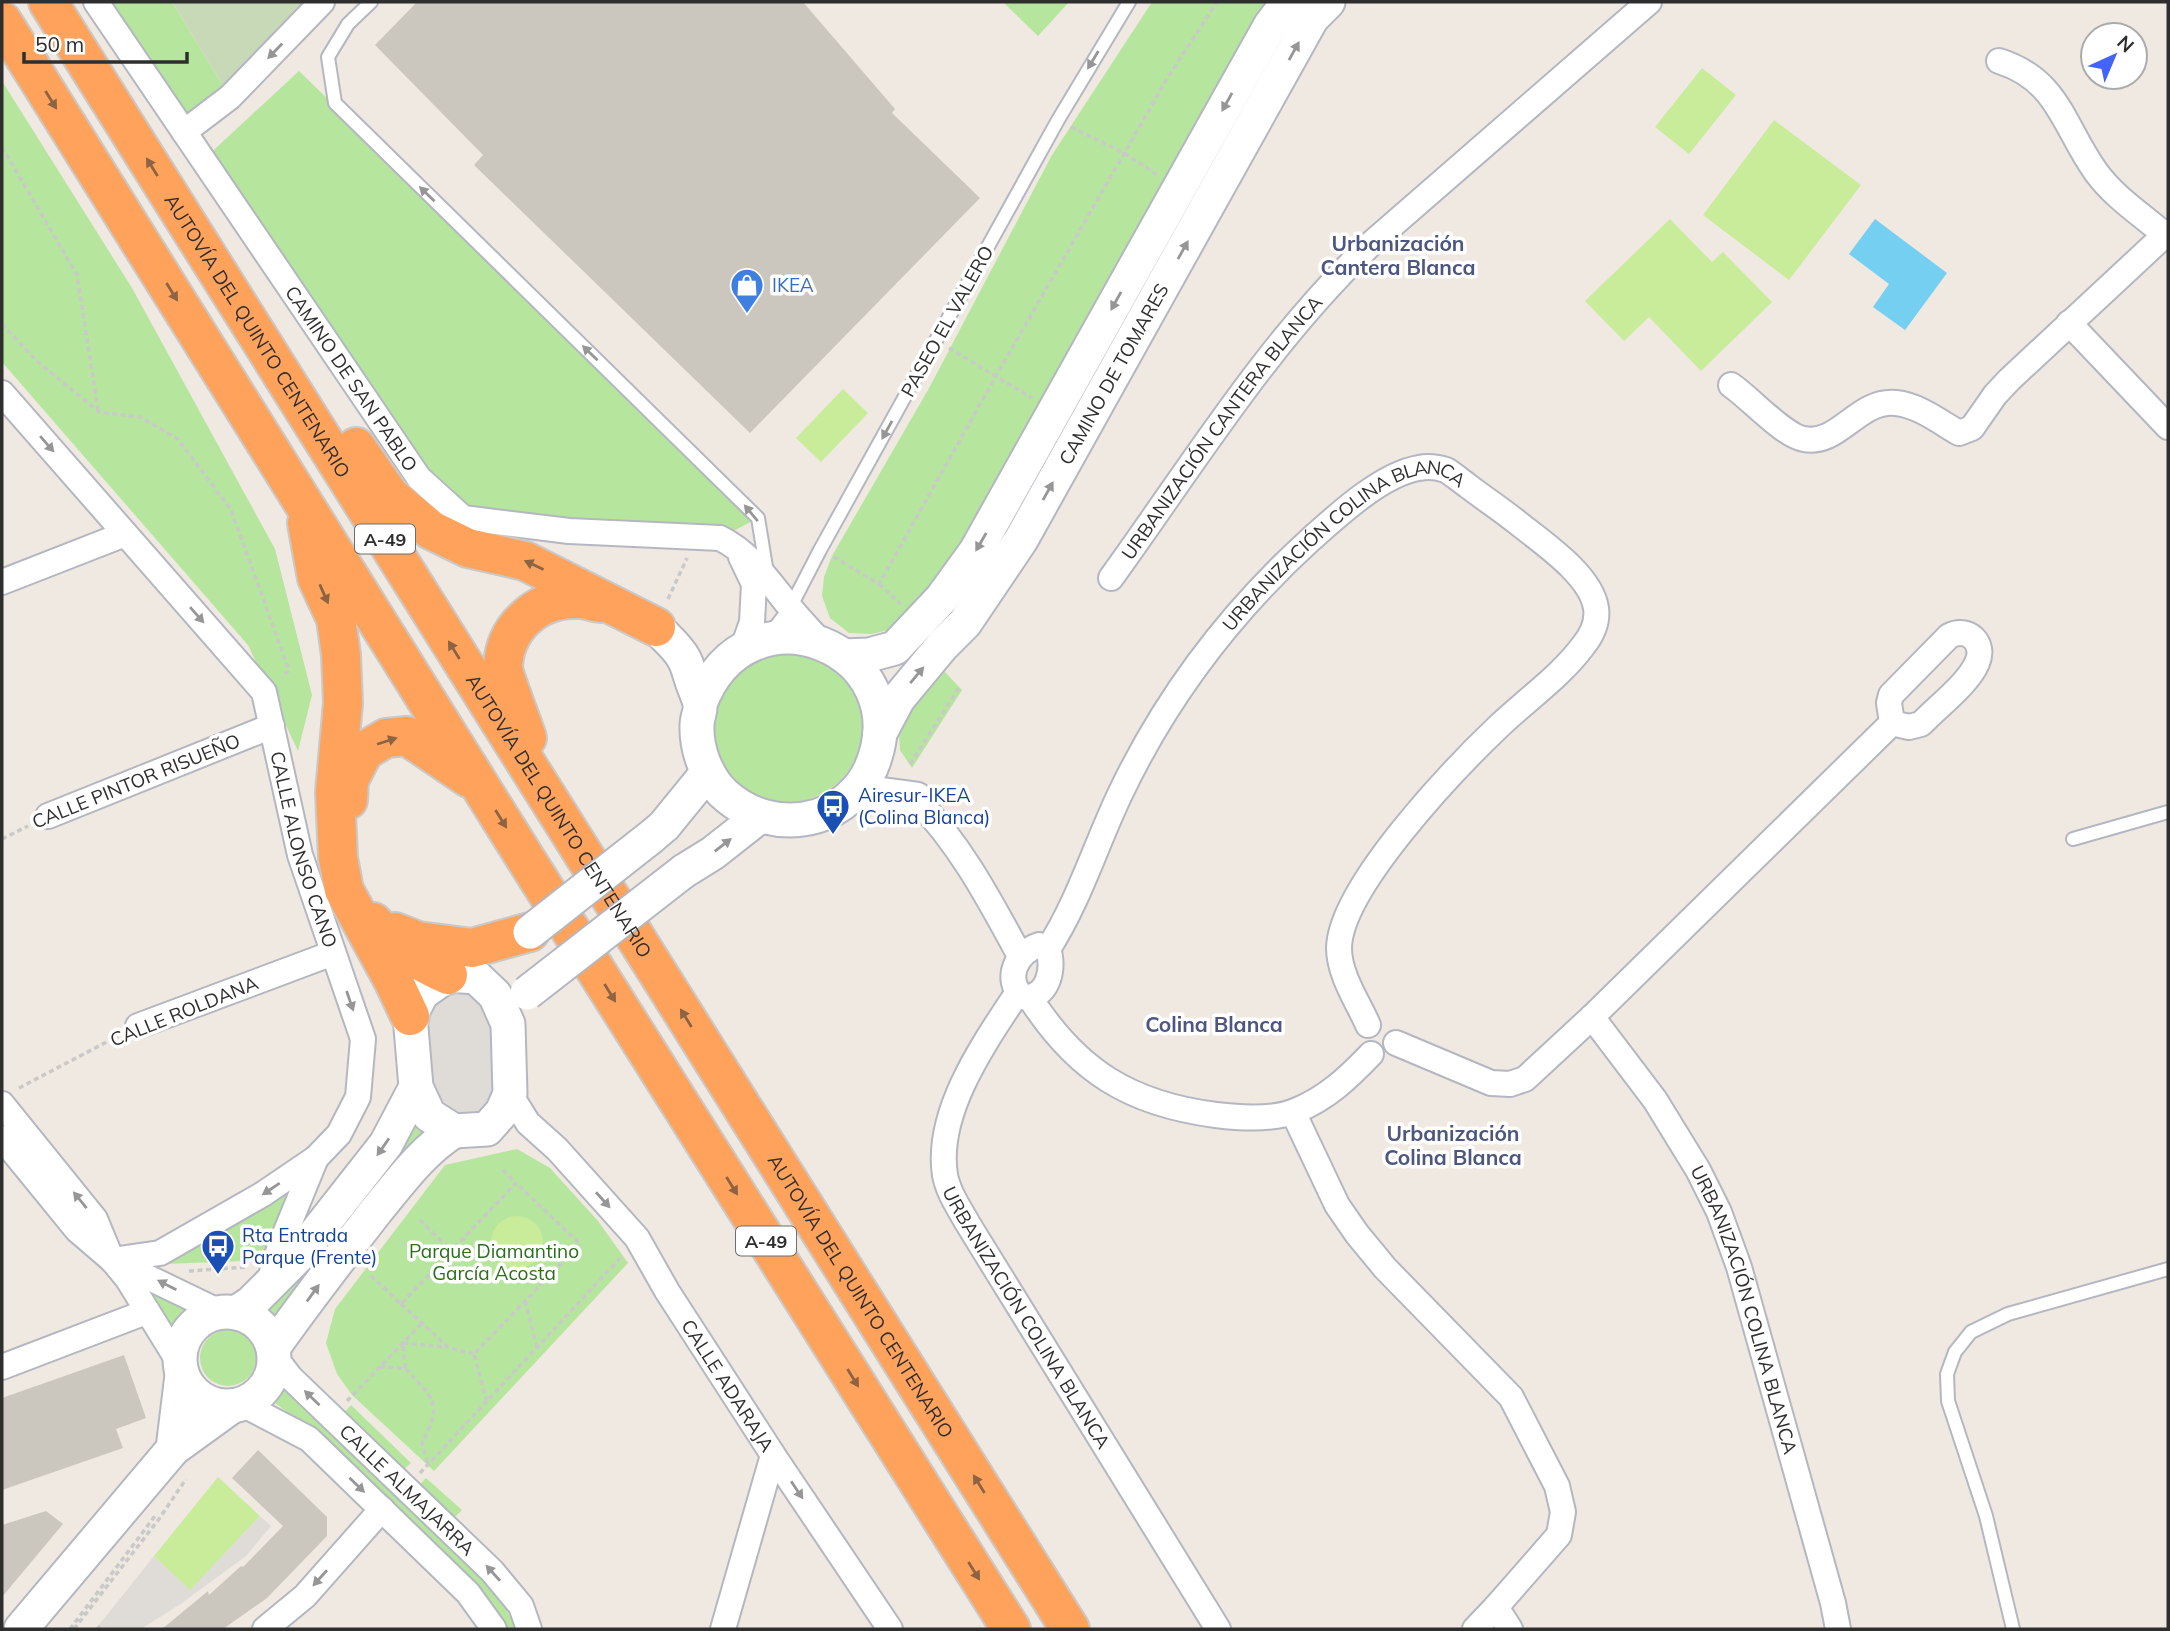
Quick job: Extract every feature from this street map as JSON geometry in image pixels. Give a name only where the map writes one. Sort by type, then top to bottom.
[{"type":"highway","name":"AUTOVÍA DEL QUINTO CENTENARIO","points":[[48,2],[1070,1629]]},
{"type":"highway","name":"A-49","points":[[2,21],[1011,1629]]},
{"type":"highway","points":[[228,287],[348,435],[390,496],[431,530],[468,548],[525,561],[656,627]]},
{"type":"highway","points":[[304,504],[317,578],[336,619],[341,655],[342,703],[335,792],[338,858],[344,890],[410,1016]]},
{"type":"highway","points":[[543,790],[503,668],[510,635],[524,616],[547,604],[574,598],[617,606]]},
{"type":"highway","points":[[462,976],[416,961],[374,923],[354,888],[347,834],[349,780],[365,751],[386,738],[407,736],[480,785]]},
{"type":"highway","points":[[374,923],[418,942],[472,948],[530,932]]},
{"type":"street","name":"CAMINO DE SAN PABLO","points":[[96,2],[419,478],[463,518],[569,531],[720,538],[737,547],[767,577],[790,608],[833,649]]},
{"type":"street","points":[[184,132],[230,97],[322,2]]},
{"type":"street","name":"CAMINO DE TOMARES","points":[[833,649],[869,655],[895,648],[942,598],[976,551],[1178,188],[1270,26],[1287,2]]},
{"type":"street","name":"CAMINO DE TOMARES","points":[[878,743],[898,699],[965,623],[1021,540],[1312,18],[1328,2]]},
{"type":"street","name":"URBANIZACIÓN CANTERA BLANCA","points":[[1111,578],[1248,384],[1302,315],[1337,276],[1404,214],[1649,2]]},
{"type":"street","points":[[1731,385],[1794,436],[1803,439],[1815,440],[1829,436],[1854,416],[1882,403],[1910,406],[1959,433],[1965,432],[1972,428],[1995,394],[2009,380],[2166,234],[2118,195],[2095,172],[2042,85],[2018,66],[1999,61]]},
{"type":"street","points":[[2069,323],[2168,427]]},
{"type":"street","name":"CALLE ALONSO CANO","points":[[2,393],[264,692],[300,855],[363,1039],[358,1097],[339,1133],[316,1158],[263,1194],[160,1252],[113,1260]]},
{"type":"street","name":"URBANIZACIÓN COLINA BLANCA","points":[[1048,948],[1064,921],[1140,752],[1195,665],[1280,568],[1314,536],[1352,504],[1387,480],[1409,469],[1430,466],[1447,471],[1572,567],[1590,589],[1596,608],[1595,626],[1575,657],[1489,736],[1408,824],[1362,887],[1347,918],[1339,946],[1341,967],[1368,1025]]},
{"type":"street","points":[[2,582],[125,534]]},
{"type":"street","points":[[656,627],[688,642],[749,646],[787,637],[833,649],[862,673],[878,707],[878,743],[869,774],[856,791],[833,809],[812,817],[790,820],[760,816],[721,791],[708,772],[699,750],[697,727],[700,704],[714,674],[749,646],[754,584],[737,547]]},
{"type":"street","points":[[656,627],[684,658],[700,704]]},
{"type":"street","points":[[1396,1043],[1491,1083],[1510,1084],[1525,1079],[1592,1017],[1892,723]]},
{"type":"street","name":"CALLE PINTOR RISUEÑO","points":[[48,816],[272,726]]},
{"type":"street","points":[[878,743],[916,799],[934,818],[969,865],[1020,956]]},
{"type":"street","points":[[454,1131],[429,1115],[416,1087],[410,1016],[422,993],[462,976],[530,932],[664,827],[708,772]]},
{"type":"street","points":[[856,791],[916,799]]},
{"type":"street","points":[[508,1024],[527,993],[684,871],[760,816]]},
{"type":"street","points":[[1024,995],[1038,993],[1045,985],[1051,973],[1052,960],[1048,948],[1039,945],[1029,949],[1020,956],[1013,970],[1013,981],[1024,995],[1047,1024],[1073,1054],[1095,1072],[1133,1094],[1188,1111],[1233,1117],[1293,1112],[1322,1098],[1346,1080],[1371,1054]]},
{"type":"street","name":"CALLE ROLDANA","points":[[138,1026],[333,953]]},
{"type":"street","points":[[462,976],[495,995],[508,1024],[510,1094],[502,1112],[487,1129]]},
{"type":"street","name":"URBANIZACIÓN COLINA BLANCA","points":[[1024,995],[971,1066],[948,1129],[945,1175],[953,1197],[968,1224],[1219,1629]]},
{"type":"street","name":"URBANIZACIÓN COLINA BLANCA","points":[[1592,1017],[1637,1074],[1668,1120],[1719,1212],[1743,1281],[1838,1629]]},
{"type":"street","points":[[1382,1022],[1391,1026],[1396,1034],[1396,1043],[1392,1051],[1385,1056],[1371,1054],[1362,1045],[1361,1036],[1368,1025],[1382,1022]]},
{"type":"street","points":[[183,1465],[181,1349],[186,1335],[196,1323],[209,1315],[229,1313],[251,1303],[271,1277],[298,1256],[386,1144],[416,1087]]},
{"type":"street","name":"CALLE ADARAJA","points":[[510,1094],[528,1122],[557,1149],[637,1238],[667,1291],[773,1455],[890,1629]]},
{"type":"street","points":[[7,1098],[96,1219],[113,1260],[190,1389],[201,1399],[215,1405],[236,1406]]},
{"type":"street","points":[[1293,1112],[1336,1205],[1385,1268],[1511,1397],[1557,1486],[1563,1512],[1559,1535],[1475,1629]]},
{"type":"street","points":[[274,1352],[324,1276],[433,1144],[454,1131],[487,1129],[523,1132],[557,1149]]},
{"type":"street","points":[[2,1138],[77,1230],[113,1260],[229,1313],[255,1321],[266,1333],[274,1352],[273,1371],[266,1386],[256,1397],[236,1406],[183,1465],[21,1629]]},
{"type":"street","points":[[271,1277],[316,1158]]},
{"type":"street","points":[[2,1367],[146,1312]]},
{"type":"street","name":"CALLE ALMAJARRA","points":[[274,1352],[291,1378],[492,1571],[521,1606],[529,1629]]},
{"type":"street","name":"CALLE ALMAJARRA","points":[[236,1406],[309,1439],[468,1593],[494,1629]]},
{"type":"street","points":[[723,1629],[773,1455]]},
{"type":"street","points":[[265,1629],[305,1596],[382,1509]]},
{"type":"street","points":[[1496,1607],[1510,1629]]},
{"type":"lane","points":[[371,2],[348,24],[328,57],[335,103],[758,518],[767,577]]},
{"type":"lane","name":"PASEO EL VALERO","points":[[749,646],[790,608],[1058,120],[1129,2]]},
{"type":"lane","points":[[2073,839],[2168,812]]},
{"type":"lane","points":[[2013,1629],[1986,1516],[1948,1401],[1947,1374],[1955,1352],[1971,1332],[2008,1314],[2168,1269]]},
{"type":"path","points":[[820,550],[879,584],[1168,77],[1217,2]]},
{"type":"path","points":[[1058,120],[1124,153],[1178,188]]},
{"type":"path","points":[[2,147],[77,275],[99,412]]},
{"type":"path","points":[[2,324],[38,362],[99,412],[140,417],[178,439],[231,510],[289,670],[264,692]]},
{"type":"path","points":[[937,341],[1056,411]]},
{"type":"path","points":[[656,627],[696,537]]},
{"type":"path","points":[[910,764],[959,688]]},
{"type":"path","name":"CALLE PINTOR RISUEÑO","points":[[2,839],[48,816]]},
{"type":"path","name":"CALLE ROLDANA","points":[[7,1098],[138,1026]]},
{"type":"path","points":[[474,1354],[580,1244],[503,1170]]},
{"type":"path","points":[[401,1304],[516,1183]]},
{"type":"path","points":[[420,1220],[451,1251]]},
{"type":"path","points":[[403,1343],[405,1368],[433,1400],[434,1420],[422,1443],[428,1465],[637,1238]]},
{"type":"path","points":[[145,1274],[271,1277]]},
{"type":"path","points":[[371,1276],[448,1347]]},
{"type":"path","points":[[525,1301],[537,1347]]},
{"type":"path","points":[[352,1395],[422,1323]]},
{"type":"path","points":[[403,1343],[448,1347],[474,1354]]},
{"type":"path","points":[[474,1354],[486,1402]]},
{"type":"path","points":[[380,1367],[405,1368]]},
{"type":"path","points":[[72,1629],[159,1520],[183,1465]]},
{"type":"path","points":[[72,1629],[183,1465]]},
{"type":"green space","points":[[96,2],[172,2],[230,97],[184,132]]},
{"type":"green space","points":[[172,2],[322,2],[230,97]]},
{"type":"green space","points":[[1003,2],[1069,2],[1038,36]]},
{"type":"green space","points":[[1152,2],[1273,2],[1185,144],[929,600],[896,628],[872,634],[849,633],[830,618],[822,596],[824,577],[832,556],[928,390],[1052,155]]},
{"type":"green space","points":[[1702,68],[1736,95],[1689,154],[1655,127]]},
{"type":"green space","points":[[299,71],[758,518],[720,538],[463,518],[419,478],[203,160]]},
{"type":"green space","points":[[2,81],[132,288],[275,549],[312,695],[298,751],[248,645],[2,362]]},
{"type":"green space","points":[[1774,120],[1861,185],[1789,280],[1703,215]]},
{"type":"green space","points":[[1670,219],[1712,262],[1723,252],[1772,302],[1701,371],[1649,317],[1624,341],[1585,301]]},
{"type":"green space","points":[[843,389],[868,413],[821,462],[796,438]]},
{"type":"green space","points":[[788,654],[816,659],[841,675],[857,700],[862,728],[857,756],[841,781],[816,797],[788,802],[760,797],[735,781],[719,756],[714,728],[719,700],[735,675],[760,659]]},
{"type":"green space","points":[[944,671],[962,690],[912,768],[900,750],[899,733],[912,695]]},
{"type":"green space","points":[[412,1118],[433,1136],[279,1324],[263,1309]]},
{"type":"green space","name":"Parque Diamantino García Acosta","points":[[517,1149],[550,1168],[598,1221],[628,1263],[434,1471],[352,1395],[337,1374],[326,1343],[335,1309],[445,1165]]},
{"type":"green space","points":[[300,1176],[268,1260],[164,1264]]},
{"type":"green space","points":[[517,1216],[527,1218],[535,1224],[541,1232],[541,1252],[535,1260],[527,1266],[517,1268],[507,1266],[499,1260],[493,1252],[491,1242],[493,1232],[499,1224],[507,1218]]},
{"type":"green space","points":[[141,1282],[193,1307],[182,1315],[172,1334]]},
{"type":"green space","points":[[228,1330],[239,1332],[248,1338],[254,1347],[254,1369],[248,1378],[239,1384],[228,1386],[217,1384],[208,1378],[202,1369],[200,1358],[202,1347],[208,1338],[217,1332]]},
{"type":"green space","points":[[285,1371],[367,1467],[497,1593],[517,1629],[505,1629],[489,1600],[306,1426],[267,1397]]},
{"type":"green space","points":[[351,1405],[411,1463],[403,1470],[343,1414]]},
{"type":"green space","points":[[218,1477],[260,1516],[190,1591],[154,1556]]},
{"type":"green space","points":[[426,1478],[462,1510],[454,1518],[419,1485]]},
{"type":"shaded area","points":[[466,988],[488,1008],[494,1050],[494,1095],[481,1112],[464,1118],[436,1101],[425,1047],[429,1004],[449,989]]},
{"type":"shaded area","points":[[260,1516],[271,1526],[246,1556],[182,1603],[141,1629],[100,1629],[98,1626],[154,1556],[190,1590]]},
{"type":"water","points":[[1875,219],[1947,273],[1905,330],[1873,307],[1889,284],[1849,254]]},
{"type":"building","name":"IKEA","points":[[417,2],[803,2],[895,109],[892,113],[980,198],[750,433],[474,165],[483,155],[375,45]]},
{"type":"building","points":[[124,1355],[146,1418],[116,1429],[123,1448],[2,1490],[2,1398]]},
{"type":"building","points":[[258,1450],[327,1517],[327,1536],[267,1598],[223,1629],[162,1629],[208,1591],[209,1595],[243,1567],[283,1526],[232,1478]]},
{"type":"building","points":[[46,1511],[63,1524],[2,1597],[2,1525]]},
{"type":"place","name":"IKEA","points":[[747,315]]},
{"type":"place","name":"Airesur-IKEA (Colina Blanca)","points":[[833,836]]},
{"type":"place","name":"Rta Entrada Parque (Frente)","points":[[218,1276]]},
{"type":"district","name":"Urbanización Cantera Blanca","points":[[1398,255]]},
{"type":"district","name":"Colina Blanca","points":[[1214,1024]]},
{"type":"district","name":"Urbanización Colina Blanca","points":[[1453,1145]]}]
